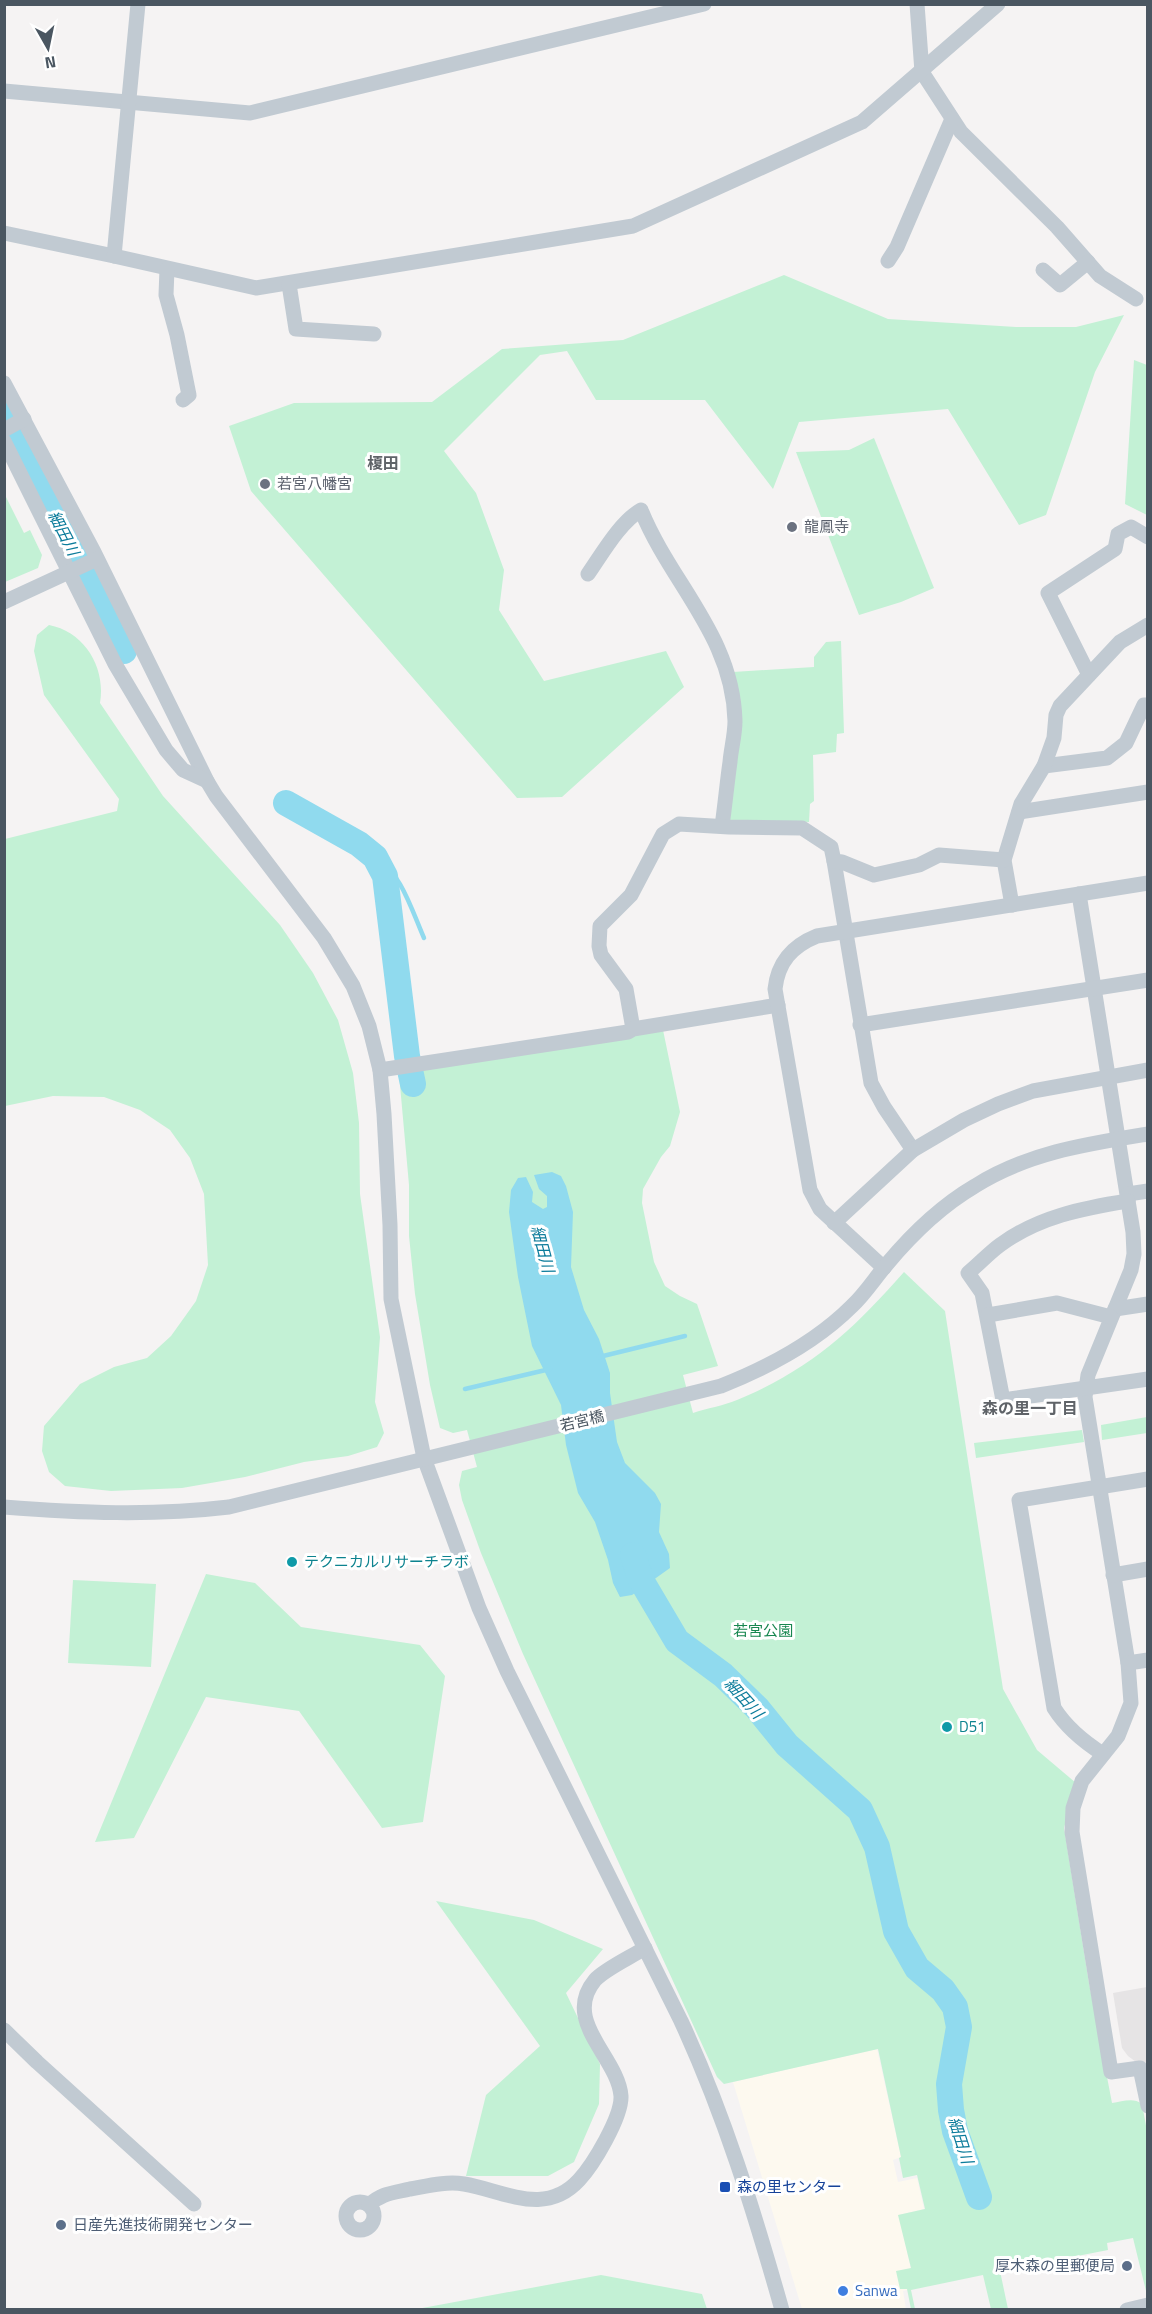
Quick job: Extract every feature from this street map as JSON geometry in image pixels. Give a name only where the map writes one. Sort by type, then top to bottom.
[{"type":"street","points":[[114,255],[138,4]]},
{"type":"street","points":[[4,91],[250,113],[704,4]]},
{"type":"street","points":[[917,4],[922,72],[961,132],[1021,189],[1100,276],[1136,299]]},
{"type":"street","points":[[4,233],[114,255],[256,288],[633,226],[862,122],[998,4]]},
{"type":"street","points":[[888,261],[897,247],[952,119]]},
{"type":"street","points":[[1042,270],[1063,289],[1088,262]]},
{"type":"street","points":[[167,269],[166,295],[189,395],[183,400]]},
{"type":"street","points":[[289,284],[296,328],[374,334]]},
{"type":"street","points":[[4,383],[11,428],[84,565],[207,781],[324,938],[353,986],[369,1026],[380,1070],[390,1225],[391,1299],[424,1458],[479,1608],[507,1671],[702,2067],[742,2172],[782,2310]]},
{"type":"street","points":[[11,428],[84,565],[115,664],[166,750],[183,770],[207,781]]},
{"type":"street","points":[[588,574],[615,536],[641,510],[654,538],[706,623],[720,650],[728,674],[735,726],[722,826]]},
{"type":"street","points":[[1089,675],[1048,593],[1115,549],[1118,534],[1122,531],[1131,527],[1148,537]]},
{"type":"street","points":[[4,602],[84,565]]},
{"type":"street","points":[[1012,905],[1004,860],[1021,804],[1044,766],[1054,738],[1056,715],[1060,706],[1120,642],[1148,625]]},
{"type":"street","points":[[1044,766],[1107,758],[1126,742],[1144,705],[1148,705]]},
{"type":"street","points":[[1019,812],[1148,792]]},
{"type":"street","points":[[633,1029],[626,989],[602,955],[599,946],[600,926],[631,895],[663,834],[679,824],[802,828],[831,847],[871,1083],[913,1150]]},
{"type":"street","points":[[834,861],[874,875],[919,865],[939,855],[1004,860]]},
{"type":"street","points":[[884,1268],[820,1209],[810,1190],[778,1005],[776,978],[783,961],[790,952],[817,936],[1148,883]]},
{"type":"street","points":[[1079,894],[1119,1138],[1134,1254],[1131,1270],[1088,1375],[1085,1397],[1128,1663],[1131,1703],[1118,1736],[1082,1781],[1074,1808],[1072,1832],[1111,2072],[1140,2068],[1148,2106]]},
{"type":"street","points":[[860,1025],[1148,980]]},
{"type":"street","points":[[380,1070],[628,1032],[633,1029],[778,1005]]},
{"type":"street","points":[[834,1223],[913,1150],[964,1120],[1033,1091],[1148,1070]]},
{"type":"street","name":"若宮橋","points":[[4,1507],[76,1512],[182,1512],[229,1507],[721,1386],[782,1360],[828,1327],[854,1305],[904,1245],[936,1214],[990,1176],[1045,1154],[1148,1134]]},
{"type":"street","points":[[1148,1191],[1040,1222],[1001,1244],[968,1273],[982,1293],[1003,1400],[1148,1379]]},
{"type":"street","points":[[988,1315],[1057,1303],[1113,1313],[1148,1304]]},
{"type":"street","points":[[1103,1754],[1089,1745],[1061,1719],[1054,1708],[1019,1500],[1148,1479]]},
{"type":"street","points":[[1113,1575],[1148,1569]]},
{"type":"street","points":[[1128,1663],[1148,1660]]},
{"type":"street","points":[[369,2205],[380,2195],[436,2184],[462,2183],[533,2200],[549,2199],[571,2188],[616,2122],[621,2097],[619,2081],[585,2019],[584,2004],[596,1979],[645,1948]]},
{"type":"street","points":[[4,2030],[194,2204]]},
{"type":"street","points":[[1127,2310],[1148,2305]]},
{"type":"shaded area","points":[[1147,1987],[1147,2070],[1128,2056],[1122,2048],[1113,1993]]},
{"type":"shaded area","points":[[877,2049],[901,2157],[893,2160],[898,2182],[917,2178],[924,2209],[899,2215],[915,2288],[903,2291],[906,2309],[802,2309],[733,2082]]},
{"type":"green space","points":[[784,275],[888,319],[1016,327],[1076,327],[1124,315],[1095,372],[1046,515],[1019,525],[948,409],[799,422],[773,489],[705,400],[596,400],[567,351],[540,355],[444,451],[476,493],[504,570],[499,610],[544,681],[666,651],[684,687],[562,797],[517,798],[251,491],[229,426],[294,403],[432,402],[502,349],[623,340]]},
{"type":"green space","points":[[1134,360],[1147,365],[1147,515],[1125,504]]},
{"type":"green space","points":[[874,438],[934,588],[901,602],[859,615],[796,452],[849,450]]},
{"type":"green space","points":[[4,493],[24,533],[30,530],[42,555],[38,568],[5,582]]},
{"type":"green space","points":[[49,625],[73,635],[83,644],[96,665],[100,677],[100,703],[163,796],[280,925],[313,973],[338,1020],[353,1073],[359,1123],[360,1194],[380,1337],[375,1402],[384,1433],[377,1447],[348,1456],[304,1462],[245,1477],[182,1488],[111,1491],[65,1486],[49,1472],[42,1451],[44,1426],[80,1384],[114,1367],[147,1358],[171,1336],[196,1301],[208,1265],[204,1194],[190,1158],[170,1130],[140,1110],[104,1097],[53,1096],[5,1106],[5,839],[117,811],[119,799],[44,695],[34,651],[37,635]]},
{"type":"green space","points":[[841,641],[844,733],[837,734],[836,752],[813,755],[814,801],[810,804],[809,822],[729,820],[733,672],[814,667],[814,657],[826,642]]},
{"type":"green space","name":"若宮公園","points":[[663,1030],[680,1112],[670,1146],[643,1189],[642,1203],[654,1262],[665,1286],[697,1304],[718,1366],[683,1375],[693,1413],[737,1400],[787,1375],[809,1361],[848,1330],[904,1272],[945,1311],[1003,1689],[1037,1750],[1076,1783],[1064,1828],[1089,1983],[1112,2103],[1131,2100],[1142,2104],[1147,2131],[1147,2295],[1133,2238],[1107,2243],[1108,2250],[1000,2271],[1008,2309],[991,2309],[983,2275],[911,2290],[915,2309],[911,2309],[907,2289],[900,2289],[896,2271],[911,2268],[898,2215],[925,2209],[917,2175],[903,2178],[899,2158],[901,2157],[878,2049],[724,2084],[717,2077],[523,1654],[481,1553],[459,1485],[462,1471],[477,1467],[467,1430],[453,1433],[440,1428],[430,1385],[415,1294],[409,1236],[409,1185],[399,1074]]},
{"type":"green space","points":[[1147,1417],[1147,1433],[1102,1440],[1101,1425]]},
{"type":"green space","points":[[1082,1430],[1084,1442],[976,1458],[974,1443]]},
{"type":"green space","points":[[206,1574],[255,1583],[301,1627],[420,1645],[445,1676],[423,1822],[382,1828],[299,1711],[206,1697],[134,1838],[95,1842]]},
{"type":"green space","points":[[73,1580],[156,1584],[151,1667],[68,1663]]},
{"type":"green space","points":[[436,1901],[534,1920],[603,1949],[566,1993],[600,2064],[599,2104],[574,2162],[548,2176],[466,2176],[486,2095],[540,2046]]},
{"type":"green space","points":[[601,2275],[702,2294],[707,2309],[417,2309]]},
{"type":"water","points":[[552,1172],[561,1176],[573,1212],[571,1267],[584,1310],[599,1339],[610,1373],[610,1393],[617,1442],[625,1463],[655,1493],[661,1504],[659,1532],[669,1554],[670,1568],[632,1595],[620,1597],[613,1583],[595,1522],[578,1493],[566,1445],[561,1405],[532,1346],[518,1277],[509,1212],[511,1190],[518,1178],[526,1177],[533,1192],[532,1202],[543,1209],[547,1207],[547,1196],[539,1189],[534,1175]]},
{"type":"waterway","name":"細田川","points":[[4,415],[77,553],[124,651]]},
{"type":"waterway","name":"細田川","points":[[286,803],[359,844],[375,857],[385,876],[407,1056],[413,1084]]},
{"type":"waterway","points":[[375,857],[392,872],[399,882],[424,938]]},
{"type":"waterway","points":[[599,1357],[685,1336]]},
{"type":"waterway","points":[[465,1389],[550,1369]]},
{"type":"waterway","name":"細田川","points":[[633,1555],[641,1580],[677,1641],[723,1675],[757,1708],[787,1745],[860,1810],[877,1847],[896,1931],[917,1968],[943,1990],[955,2007],[959,2027],[949,2084],[951,2110],[955,2131],[979,2197]]},
{"type":"place","name":"若宮八幡宮","points":[[265,484]]},
{"type":"place","name":"龍鳳寺","points":[[792,527]]},
{"type":"place","name":"テクニカルリサーチラボ","points":[[292,1562]]},
{"type":"place","name":"D51","points":[[947,1727]]},
{"type":"place","name":"森の里センター","points":[[725,2187]]},
{"type":"place","name":"日産先進技術開発センター","points":[[61,2225]]},
{"type":"place","name":"厚木森の里郵便局","points":[[1127,2266]]},
{"type":"place","name":"Sanwa","points":[[843,2291]]},
{"type":"district","name":"榎田","points":[[383,463]]},
{"type":"district","name":"森の里一丁目","points":[[1030,1408]]}]
